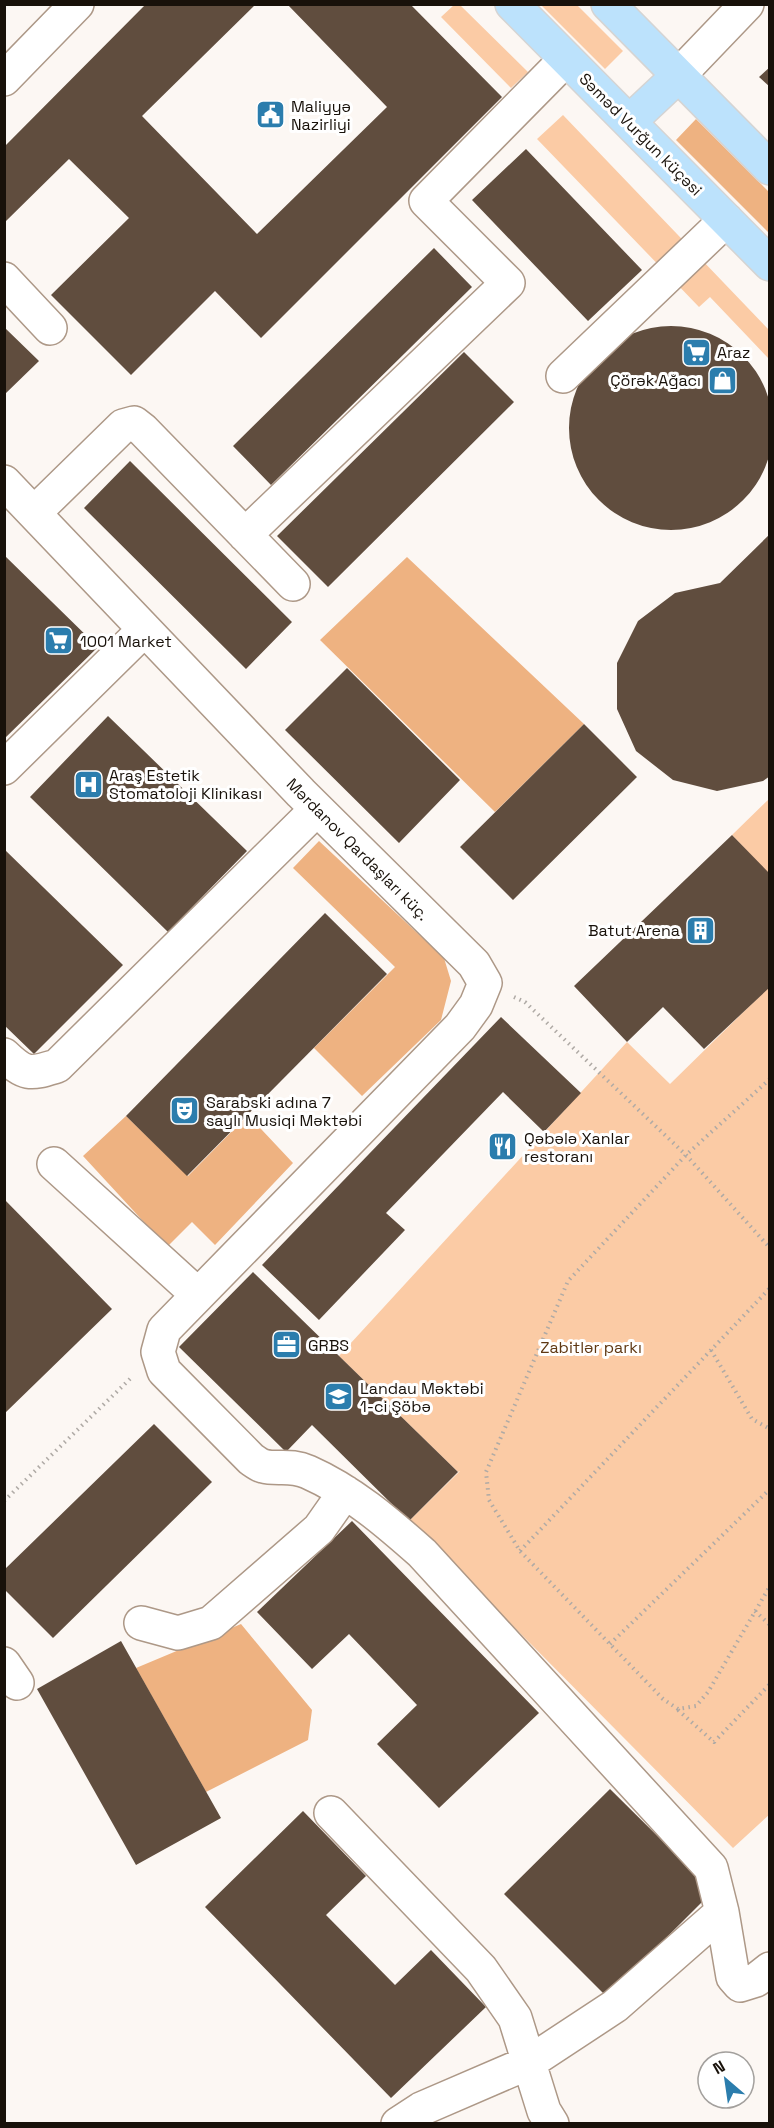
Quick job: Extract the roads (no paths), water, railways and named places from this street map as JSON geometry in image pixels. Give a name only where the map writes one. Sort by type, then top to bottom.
[{"type":"main road","name":"Səməd Vurğun küçəsi","points":[[512,4],[770,264]]},
{"type":"main road","points":[[608,4],[770,168]]},
{"type":"main road","points":[[629,122],[678,76]]},
{"type":"street","points":[[4,79],[77,4]]},
{"type":"street","points":[[678,76],[747,4]]},
{"type":"street","points":[[245,535],[508,283],[426,201],[566,59]]},
{"type":"street","points":[[563,376],[726,220]]},
{"type":"street","points":[[4,279],[50,328]]},
{"type":"street","points":[[34,513],[123,426],[134,423],[292,584]]},
{"type":"street","name":"Mərdanov Qardaşları küç.","points":[[4,482],[317,809],[474,964],[485,983],[476,1005],[460,1027],[198,1295]]},
{"type":"street","points":[[4,768],[144,630]]},
{"type":"street","points":[[4,1055],[17,1068],[33,1073],[57,1066],[317,809]]},
{"type":"street","points":[[54,1164],[198,1295],[164,1330],[158,1352],[164,1371],[251,1459],[263,1466],[292,1466],[309,1472],[345,1492],[381,1517],[422,1553],[711,1868],[722,1912],[733,1977],[740,1985],[756,1980],[770,1969]]},
{"type":"street","points":[[141,1623],[178,1633],[211,1623],[319,1529],[345,1492]]},
{"type":"street","points":[[331,1813],[481,1969],[515,2018],[544,2111],[552,2124]]},
{"type":"street","points":[[398,2124],[421,2109],[530,2062],[615,2006],[722,1912]]},
{"type":"place","name":"Maliyyə Nazirliyi","points":[[270,115]]},
{"type":"place","name":"Araz","points":[[696,352]]},
{"type":"place","name":"Çörək Ağacı","points":[[722,380]]},
{"type":"place","name":"1001 Market","points":[[59,641]]},
{"type":"place","name":"Araş Estetik Stomatoloji Klinikası","points":[[88,784]]},
{"type":"place","name":"Batut Arena","points":[[701,930]]},
{"type":"place","name":"Sarabski adına 7 saylı Musiqi Məktəbi","points":[[185,1111]]},
{"type":"place","name":"Qəbələ Xanlar restoranı","points":[[503,1147]]},
{"type":"place","name":"GRBS","points":[[287,1345]]},
{"type":"place","name":"Landau Məktəbi 1-ci Şöbə","points":[[339,1397]]},
{"type":"park label","name":"Zabitlər parkı","points":[[591,1347]]}]
